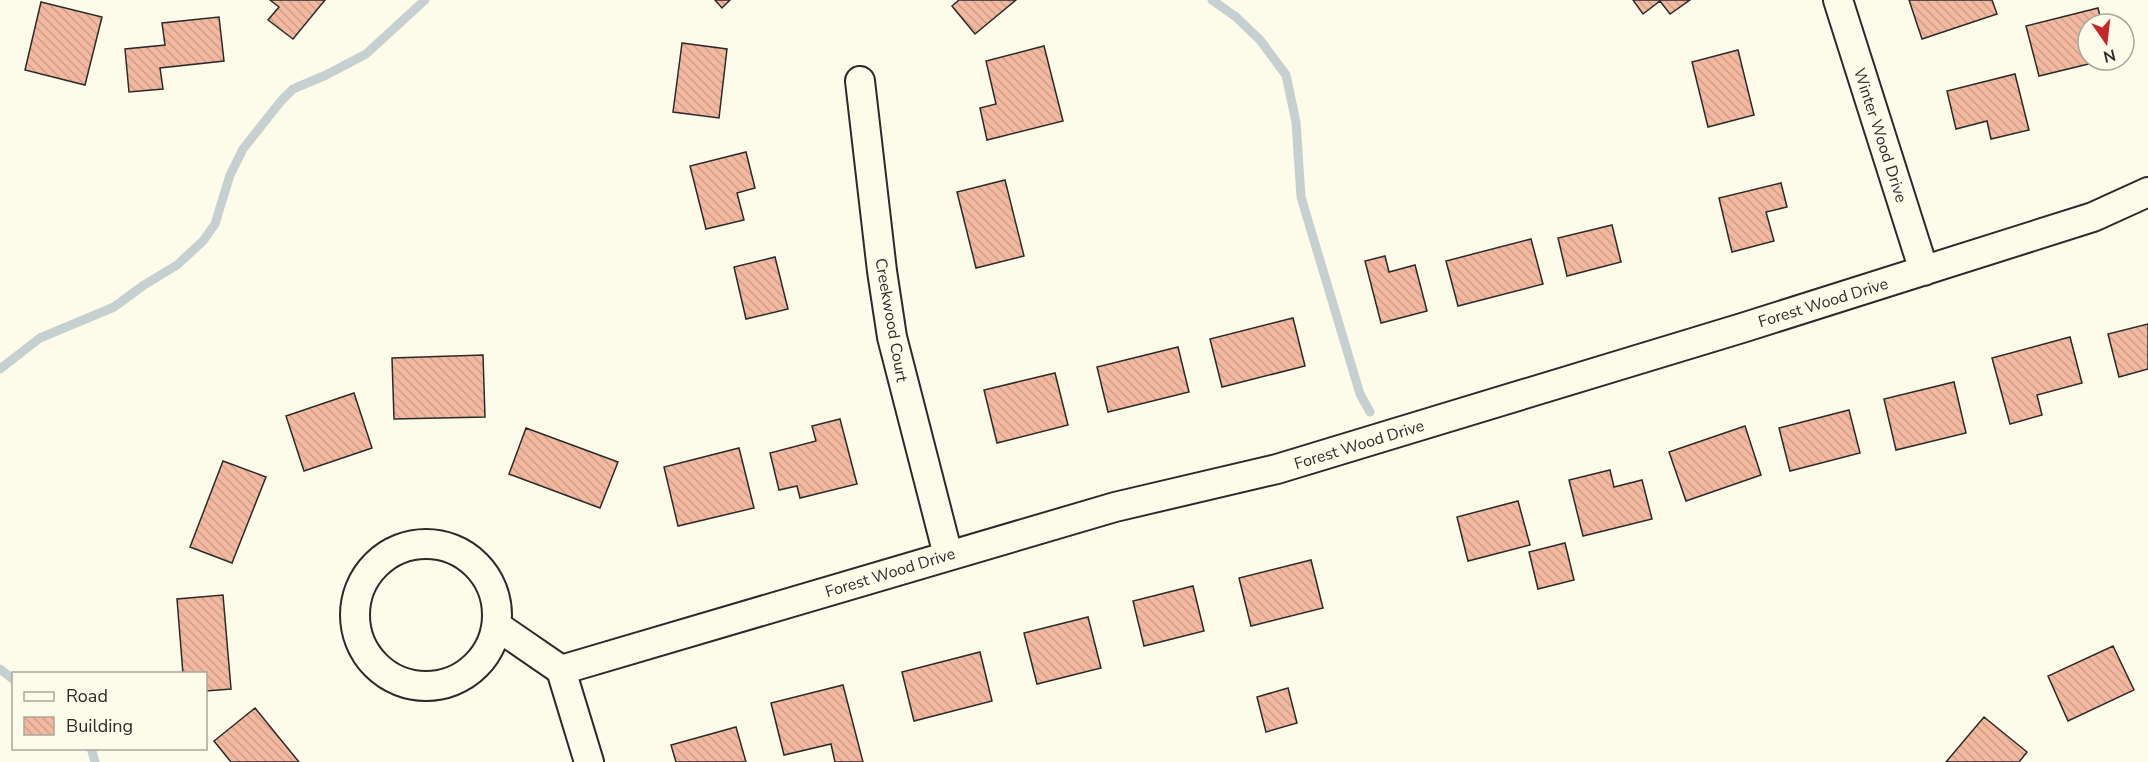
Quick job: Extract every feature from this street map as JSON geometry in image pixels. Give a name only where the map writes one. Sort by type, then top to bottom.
[{"type":"street","name":"Winter Wood Drive","points":[[1838,0],[1924,271]]},
{"type":"street","name":"Creekwood Court","points":[[861,81],[882,271],[892,337],[948,555]]},
{"type":"street","name":"Forest Wood Drive","points":[[561,670],[1115,507],[1277,469],[1924,271],[2093,217],[2148,192]]},
{"type":"street","points":[[415,544],[436,544],[466,555],[480,567],[490,583],[496,600],[497,626],[490,647],[479,663],[461,677],[432,686],[407,684],[385,674],[372,663],[361,644],[355,624],[358,590],[368,573],[382,558],[394,550],[415,544]]},
{"type":"street","points":[[497,626],[561,670],[589,762]]},
{"type":"building","points":[[270,0],[325,0],[293,39],[268,20],[279,7]]},
{"type":"building","points":[[715,0],[730,0],[722,8]]},
{"type":"building","points":[[959,0],[1016,0],[975,34],[952,6]]},
{"type":"building","points":[[1633,0],[1690,0],[1670,14],[1660,1],[1643,14]]},
{"type":"building","points":[[1909,0],[1992,0],[1997,14],[1922,39]]},
{"type":"building","points":[[41,2],[102,17],[85,85],[25,70]]},
{"type":"building","points":[[2098,8],[2099,12],[2082,12]]},
{"type":"building","points":[[2076,14],[2076,67],[2039,76],[2026,26]]},
{"type":"building","points":[[219,17],[224,61],[160,68],[163,89],[129,92],[125,49],[165,45],[162,23]]},
{"type":"building","points":[[682,43],[727,49],[719,118],[673,112]]},
{"type":"building","points":[[1044,46],[1063,121],[987,140],[980,108],[996,104],[986,61]]},
{"type":"building","points":[[1738,50],[1754,115],[1708,127],[1692,62]]},
{"type":"building","points":[[2015,74],[2029,130],[1991,139],[1987,121],[1956,129],[1947,91]]},
{"type":"building","points":[[746,152],[755,188],[737,193],[744,220],[706,229],[690,166]]},
{"type":"building","points":[[1005,180],[1024,256],[976,268],[957,192]]},
{"type":"building","points":[[1781,183],[1787,207],[1766,212],[1774,241],[1732,252],[1719,198]]},
{"type":"building","points":[[1612,225],[1621,262],[1567,276],[1558,238]]},
{"type":"building","points":[[1531,239],[1543,284],[1458,306],[1446,261]]},
{"type":"building","points":[[1385,256],[1389,272],[1415,265],[1427,311],[1381,323],[1365,261]]},
{"type":"building","points":[[775,257],[788,309],[746,319],[734,267]]},
{"type":"building","points":[[1293,318],[1305,366],[1222,387],[1210,339]]},
{"type":"building","points":[[2148,324],[2148,369],[2119,377],[2108,334]]},
{"type":"building","points":[[2070,337],[2082,383],[2037,395],[2042,415],[2010,424],[1992,358]]},
{"type":"building","points":[[1178,347],[1189,392],[1108,412],[1097,367]]},
{"type":"building","points":[[483,355],[485,417],[394,419],[392,358]]},
{"type":"building","points":[[1055,373],[1068,425],[997,443],[984,390]]},
{"type":"building","points":[[1954,382],[1966,433],[1896,450],[1884,399]]},
{"type":"building","points":[[354,393],[372,448],[304,471],[286,416]]},
{"type":"building","points":[[1849,410],[1860,453],[1790,471],[1779,428]]},
{"type":"building","points":[[840,419],[857,484],[800,498],[797,486],[779,490],[770,453],[816,441],[812,426]]},
{"type":"building","points":[[1745,426],[1761,475],[1686,501],[1669,452]]},
{"type":"building","points":[[526,428],[618,462],[600,508],[509,474]]},
{"type":"building","points":[[739,448],[754,508],[678,526],[664,467]]},
{"type":"building","points":[[223,461],[266,477],[232,563],[190,547]]},
{"type":"building","points":[[1610,470],[1614,487],[1642,480],[1652,519],[1583,536],[1569,480]]},
{"type":"building","points":[[1518,501],[1530,545],[1468,561],[1457,517]]},
{"type":"building","points":[[1565,543],[1574,580],[1538,589],[1529,552]]},
{"type":"building","points":[[1311,560],[1323,608],[1251,626],[1239,578]]},
{"type":"building","points":[[1193,586],[1204,631],[1144,646],[1133,601]]},
{"type":"building","points":[[223,595],[231,689],[207,691],[207,672],[183,672],[177,599]]},
{"type":"building","points":[[1088,617],[1101,668],[1037,684],[1024,633]]},
{"type":"building","points":[[2113,646],[2134,690],[2068,721],[2048,676]]},
{"type":"building","points":[[980,652],[992,701],[914,721],[902,672]]},
{"type":"building","points":[[843,685],[863,762],[835,762],[831,744],[784,755],[771,703]]},
{"type":"building","points":[[1288,688],[1297,723],[1266,732],[1257,697]]},
{"type":"building","points":[[255,708],[299,762],[231,762],[214,741]]},
{"type":"building","points":[[1984,717],[2027,752],[2019,762],[1946,762]]},
{"type":"building","points":[[736,727],[746,762],[676,762],[671,745]]},
{"type":"waterway","points":[[0,369],[40,338],[114,307],[177,265],[203,241],[215,224],[230,175],[243,149],[281,101],[293,89],[366,54],[425,0]]},
{"type":"waterway","points":[[1212,0],[1236,17],[1260,40],[1286,75],[1296,122],[1301,197],[1360,394],[1370,412]]},
{"type":"waterway","points":[[0,669],[12,678]]},
{"type":"waterway","points":[[92,750],[95,762]]}]
